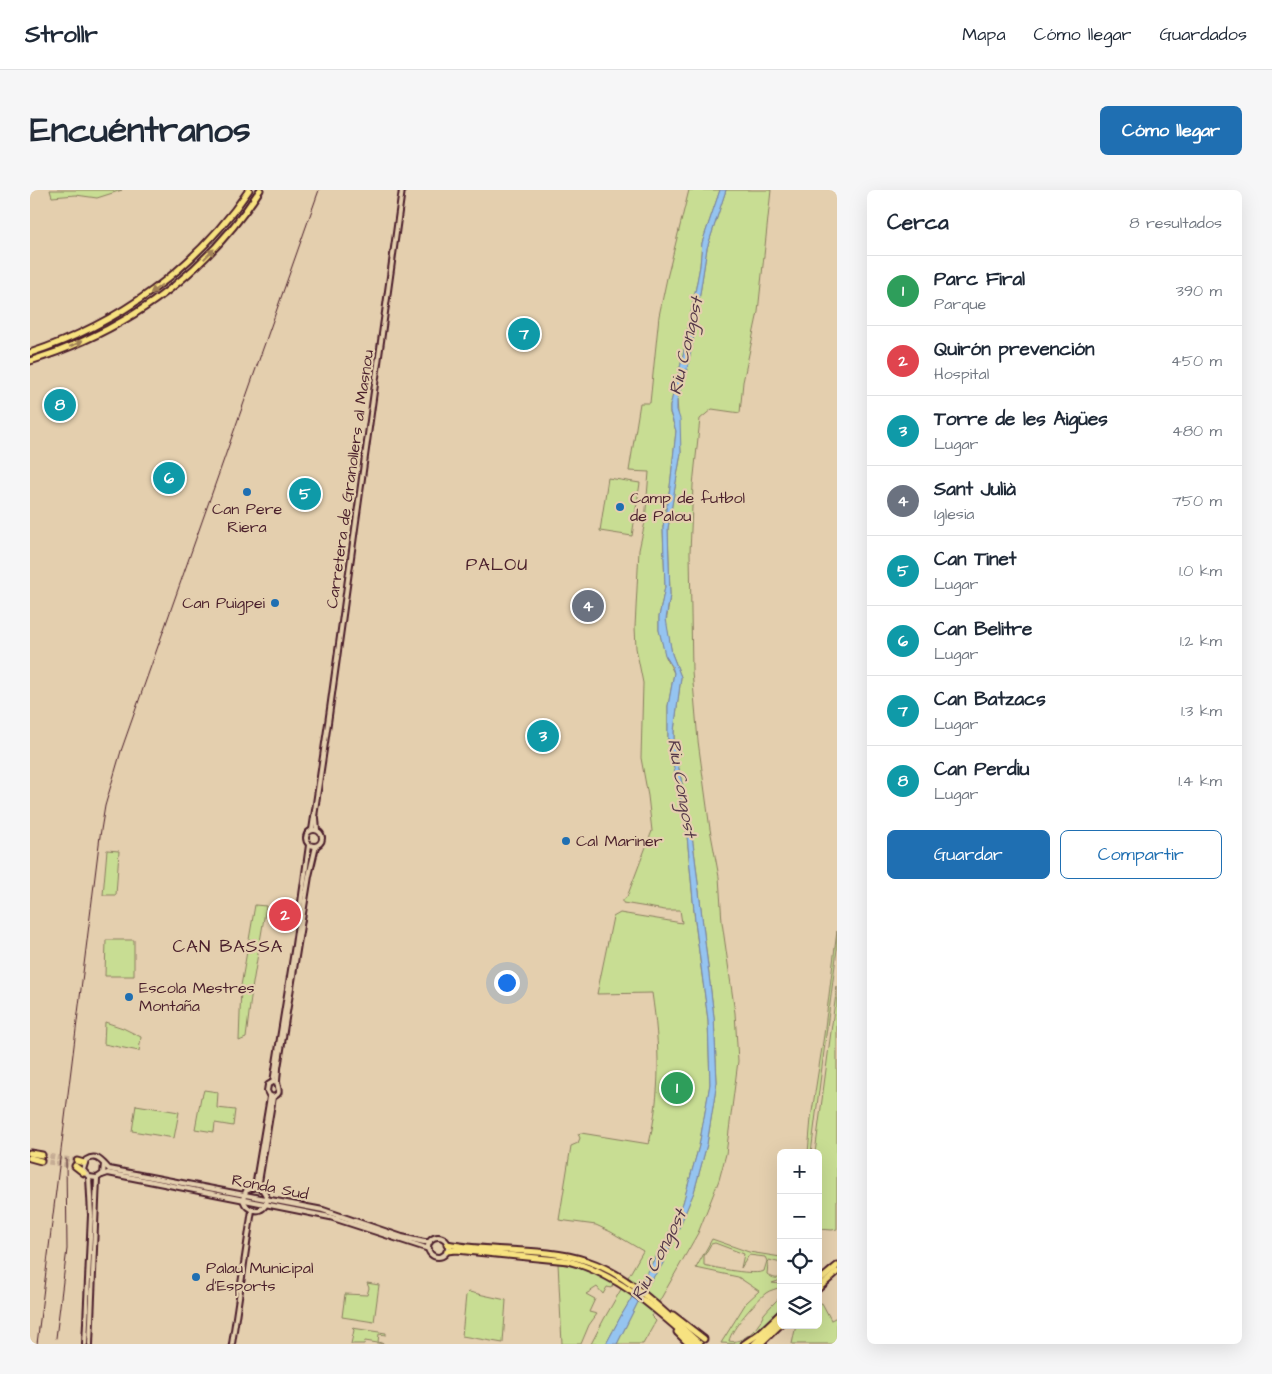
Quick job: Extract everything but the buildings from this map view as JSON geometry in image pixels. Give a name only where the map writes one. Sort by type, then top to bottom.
[{"type":"highway","points":[[30,353],[72,338],[103,322],[148,294],[181,269],[196,254],[225,222],[249,190]]},
{"type":"highway","points":[[30,361],[74,346],[106,331],[161,297],[188,275],[216,247],[250,206],[260,190]]},
{"type":"highway","points":[[30,1153],[42,1158],[30,1158]]},
{"type":"highway","points":[[84,1163],[76,1164],[84,1173]]},
{"type":"highway","points":[[447,1244],[564,1256],[587,1261],[604,1268]]},
{"type":"highway","points":[[447,1251],[456,1250],[568,1261],[608,1273]]},
{"type":"highway","points":[[586,1257],[598,1262],[608,1273],[646,1299],[700,1343]]},
{"type":"highway","points":[[822,1280],[837,1266]]},
{"type":"highway","points":[[822,1285],[837,1272]]},
{"type":"highway","points":[[744,1344],[760,1333],[777,1317]]},
{"type":"highway","points":[[670,1320],[700,1343]]},
{"type":"highway","points":[[670,1320],[689,1344]]},
{"type":"highway","points":[[760,1344],[777,1324]]},
{"type":"highway","points":[[754,1344],[777,1327]]},
{"type":"highway","points":[[765,1344],[778,1329]]},
{"type":"main road","name":"Carretera de Granollers al Masnou","points":[[312,830],[402,190]]},
{"type":"main road","name":"Carretera de Granollers al Masnou","points":[[317,830],[316,822],[321,771]]},
{"type":"main road","points":[[255,1186],[271,1097],[279,1092],[279,1087],[275,1082],[309,845],[306,836],[308,832],[317,830],[321,833],[321,843],[316,846],[309,845]]},
{"type":"main road","points":[[263,1190],[255,1186],[248,1188],[243,1196],[246,1207],[252,1210],[259,1210],[266,1201],[263,1190],[260,1182],[271,1097],[267,1093],[268,1087],[275,1082],[278,1068],[316,846]]},
{"type":"main road","points":[[97,1157],[104,1164],[102,1175],[97,1178],[89,1177],[84,1173],[84,1163],[89,1158],[97,1157]]},
{"type":"main road","name":"Ronda Sud","points":[[104,1164],[109,1169],[330,1216],[429,1250]]},
{"type":"main road","name":"Ronda Sud","points":[[102,1175],[108,1173],[243,1196]]},
{"type":"main road","points":[[85,1344],[90,1233],[89,1177]]},
{"type":"main road","points":[[90,1344],[97,1178]]},
{"type":"main road","name":"Ronda Sud","points":[[266,1201],[323,1210],[408,1238],[430,1242]]},
{"type":"main road","points":[[232,1344],[252,1210]]},
{"type":"main road","points":[[434,1238],[444,1240],[447,1244],[447,1251],[444,1255],[437,1257],[431,1254],[429,1250],[430,1242],[434,1238]]},
{"type":"green space","points":[[50,190],[122,190],[97,198],[76,195],[52,197]]},
{"type":"green space","points":[[689,190],[720,190],[702,243],[700,266],[683,356],[670,406],[670,413],[676,431],[670,487],[663,527],[665,587],[659,617],[659,630],[666,657],[674,673],[668,706],[668,739],[686,825],[695,922],[708,1020],[710,1084],[699,1146],[683,1203],[667,1238],[606,1344],[591,1344],[643,1251],[596,1225],[559,1220],[571,1146],[578,1143],[580,1138],[578,1134],[581,1133],[649,1144],[656,1105],[658,1069],[657,1032],[652,993],[597,994],[613,917],[620,913],[682,923],[680,910],[665,910],[623,903],[623,900],[627,897],[652,831],[641,758],[643,683],[636,648],[635,627],[639,550],[645,522],[649,472],[629,471],[640,403],[650,403],[659,316]]},
{"type":"green space","points":[[726,190],[771,190],[758,312],[743,382],[740,413],[712,409],[700,419],[693,485],[690,552],[692,671],[698,741],[710,829],[719,877],[722,922],[735,1013],[738,1061],[726,1154],[719,1180],[698,1233],[651,1316],[656,1321],[643,1344],[617,1344],[644,1290],[662,1265],[694,1192],[707,1144],[717,1082],[714,1017],[695,858],[690,822],[674,745],[681,677],[672,654],[666,623],[670,595],[668,528],[681,453],[677,400],[692,346],[707,248]]},
{"type":"green space","name":"Camp de futbol de Palou","points":[[608,478],[640,483],[632,536],[600,531]]},
{"type":"green space","points":[[107,850],[119,851],[116,895],[103,895]]},
{"type":"green space","points":[[255,905],[266,906],[246,1038],[239,1041],[241,986]]},
{"type":"green space","points":[[837,931],[837,949],[812,1149],[808,1149],[811,1118]]},
{"type":"green space","points":[[106,940],[134,940],[134,976],[105,976]]},
{"type":"green space","points":[[837,986],[837,1229],[822,1229],[822,1149],[816,1149]]},
{"type":"green space","points":[[105,1022],[141,1037],[139,1051],[104,1044]]},
{"type":"green space","points":[[204,1090],[218,1092],[217,1108],[235,1110],[233,1126],[215,1123],[214,1132],[195,1129]]},
{"type":"green space","points":[[136,1105],[179,1112],[174,1138],[132,1131]]},
{"type":"green space","points":[[712,1239],[749,1252],[777,1256],[777,1262],[769,1260],[767,1274],[777,1278],[777,1281],[772,1283],[777,1284],[777,1289],[768,1292],[756,1302],[739,1323],[729,1341],[737,1341],[749,1334],[756,1328],[764,1314],[777,1300],[777,1313],[740,1344],[721,1343],[746,1303],[759,1291],[738,1277],[696,1268]],"holes":[[[715,1243],[744,1254],[741,1268],[749,1255],[765,1257],[767,1261],[764,1271],[753,1273],[704,1265],[704,1256],[711,1244]]]},
{"type":"green space","points":[[558,1263],[594,1272],[614,1283],[611,1288],[607,1287],[603,1294],[597,1287],[586,1294],[595,1299],[589,1312],[597,1314],[589,1325],[581,1344],[562,1344]]},
{"type":"green space","points":[[367,1283],[379,1285],[374,1322],[342,1317],[345,1294],[367,1295],[369,1288]]},
{"type":"green space","points":[[469,1292],[506,1300],[503,1343],[462,1336],[466,1295]]},
{"type":"green space","points":[[822,1303],[831,1320],[837,1317],[837,1344],[792,1344],[795,1329],[822,1329]]},
{"type":"green space","points":[[352,1328],[386,1333],[386,1335],[379,1334],[378,1342],[384,1344],[365,1341],[364,1344],[351,1344],[354,1330]]},
{"type":"water","name":"Riu Congost","points":[[720,190],[726,190],[707,248],[692,346],[677,400],[677,410],[680,419],[681,453],[668,528],[670,595],[666,619],[672,654],[681,677],[674,745],[690,822],[695,858],[714,1017],[717,1082],[707,1144],[694,1192],[673,1242],[662,1265],[644,1290],[617,1344],[606,1344],[667,1238],[683,1203],[699,1146],[710,1084],[708,1020],[695,921],[686,825],[668,739],[668,706],[674,673],[665,655],[659,630],[659,617],[665,587],[663,527],[670,487],[676,431],[670,406],[683,356],[700,266],[702,243]]},
{"type":"tunnel","points":[[42,1155],[77,1161]]},
{"type":"tunnel","points":[[41,1161],[75,1166]]},
{"type":"railway","points":[[37,1344],[105,806],[121,751],[319,190]]},
{"type":"railway","points":[[56,1338],[67,1249],[66,1159]]},
{"type":"place","name":"Can Batzacs","points":[[524,334]]},
{"type":"place","name":"Can Perdiu","points":[[60,405]]},
{"type":"place","name":"Can Belitre","points":[[169,478]]},
{"type":"place","name":"Can Pere Riera","points":[[247,492]]},
{"type":"place","name":"Can Tinet","points":[[305,494]]},
{"type":"place","name":"Camp de futbol de Palou","points":[[620,507]]},
{"type":"place","name":"Can Puigpei","points":[[275,603]]},
{"type":"place","name":"Sant Julià","points":[[588,606]]},
{"type":"place","name":"Torre de les Aigües","points":[[543,736]]},
{"type":"place","name":"Cal Mariner","points":[[566,841]]},
{"type":"place","name":"Quirón prevención","points":[[285,915]]},
{"type":"place","name":"Escola Mestres Montaña","points":[[129,997]]},
{"type":"place","name":"Parc Firal","points":[[677,1088]]},
{"type":"place","name":"Palau Municipal d'Esports","points":[[196,1277]]},
{"type":"district","name":"PALOU","points":[[497,564]]},
{"type":"district","name":"CAN BASSA","points":[[228,946]]}]
